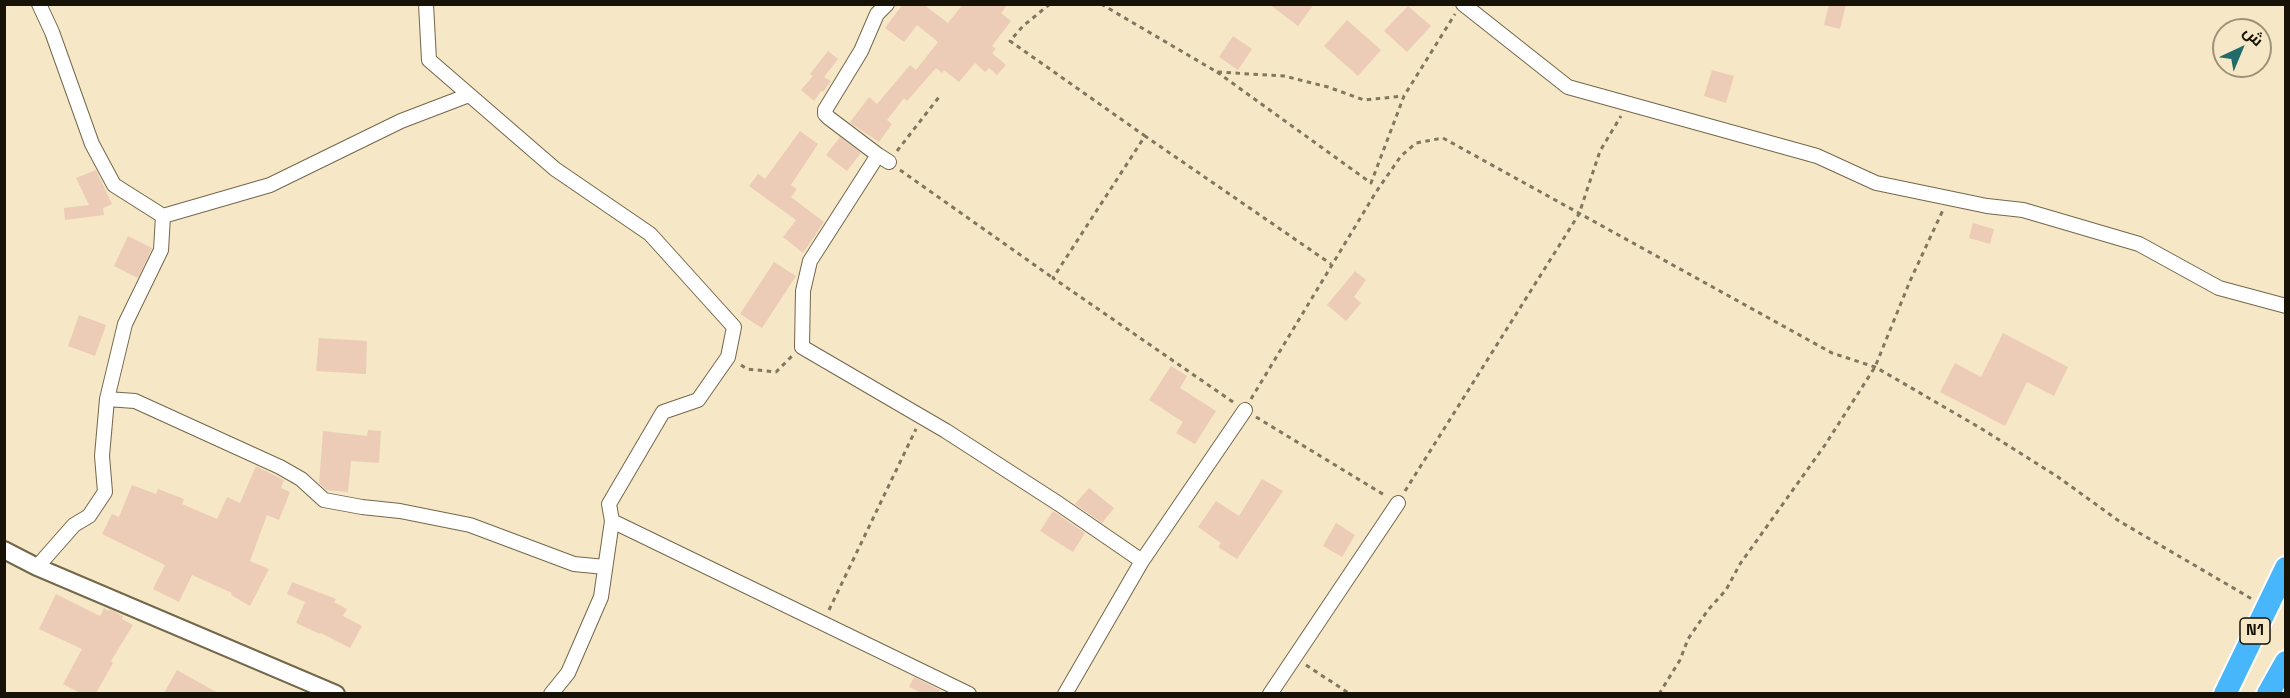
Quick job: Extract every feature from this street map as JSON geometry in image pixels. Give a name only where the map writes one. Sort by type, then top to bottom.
[{"type":"highway","name":"N1","points":[[2225,693],[2286,568]]},
{"type":"highway","name":"N1","points":[[2268,693],[2286,662]]},
{"type":"street","points":[[39,4],[52,32],[92,144],[114,185],[163,216],[270,185],[401,121],[469,95]]},
{"type":"street","points":[[426,4],[429,60],[555,168],[650,234],[734,327],[728,357],[698,400],[663,412],[609,504],[612,520],[601,597],[568,673],[551,693]]},
{"type":"street","points":[[887,4],[877,14],[861,51],[825,110],[829,118],[884,158],[810,261],[803,291],[802,347],[922,417],[1059,504],[1142,561]]},
{"type":"street","points":[[1461,4],[1568,87],[1817,156],[1876,183],[2023,210],[2139,244],[2219,288],[2286,306]]},
{"type":"street","points":[[37,567],[74,525],[88,516],[105,492],[102,456],[107,399],[125,324],[161,249],[163,216]]},
{"type":"street","points":[[107,399],[135,401],[280,467],[301,479],[324,500],[400,511],[470,525],[574,564],[605,567]]},
{"type":"street","points":[[1065,693],[1142,561],[1245,410]]},
{"type":"street","points":[[1270,693],[1398,503]]},
{"type":"street","points":[[612,520],[969,693]]},
{"type":"street","points":[[4,550],[37,567],[336,693]]},
{"type":"path","points":[[1050,4],[1023,26],[1010,41],[1331,264]]},
{"type":"path","points":[[1101,4],[1217,72],[1371,183],[1404,96],[1461,4]]},
{"type":"path","points":[[1217,72],[1284,76],[1328,87],[1364,100],[1404,96]]},
{"type":"path","points":[[939,97],[884,158],[1245,410],[1398,503],[1579,214],[1600,151],[1629,103]]},
{"type":"path","points":[[1053,278],[1145,136]]},
{"type":"path","points":[[1245,410],[1331,264],[1401,156],[1416,142],[1443,138],[1832,353],[1875,367],[2001,441],[2058,477],[2119,521],[2267,607]]},
{"type":"path","points":[[1659,693],[1680,660],[1688,639],[1708,610],[1726,590],[1740,564],[1825,445],[1875,367],[1910,281],[1949,198]]},
{"type":"path","points":[[728,357],[747,369],[776,372],[802,347]]},
{"type":"path","points":[[826,623],[828,612],[922,417]]},
{"type":"path","points":[[1295,658],[1350,693]]},
{"type":"building","points":[[903,4],[923,4],[948,23],[963,4],[1008,4],[1001,13],[1011,21],[992,46],[996,49],[992,53],[1006,65],[997,75],[989,68],[985,72],[975,63],[959,82],[944,70],[942,73],[936,68],[907,101],[904,98],[887,120],[892,124],[879,142],[850,123],[851,121],[869,97],[877,104],[910,65],[916,70],[938,42],[917,25],[904,42],[885,28]]},
{"type":"building","points":[[1269,4],[1314,4],[1298,26]]},
{"type":"building","points":[[1829,4],[1846,4],[1840,29],[1824,25]]},
{"type":"building","points":[[1408,6],[1431,26],[1407,52],[1384,31]]},
{"type":"building","points":[[1347,20],[1381,50],[1358,76],[1324,46]]},
{"type":"building","points":[[1233,36],[1252,49],[1238,70],[1219,57]]},
{"type":"building","points":[[828,51],[838,59],[824,77],[831,81],[814,101],[801,90],[813,76],[810,74]]},
{"type":"building","points":[[1712,70],[1734,76],[1726,103],[1704,96]]},
{"type":"building","points":[[800,131],[818,144],[791,185],[797,189],[791,197],[824,222],[803,253],[783,237],[796,220],[749,186],[758,174],[765,179]]},
{"type":"building","points":[[840,137],[861,153],[847,171],[826,155]]},
{"type":"building","points":[[96,170],[112,204],[103,208],[104,215],[65,220],[64,208],[89,205],[76,178]]},
{"type":"building","points":[[1973,223],[1994,229],[1990,244],[1969,238]]},
{"type":"building","points":[[128,236],[152,248],[138,278],[114,266]]},
{"type":"building","points":[[774,262],[796,276],[762,328],[740,314]]},
{"type":"building","points":[[1355,271],[1366,280],[1354,297],[1361,303],[1346,321],[1327,305]]},
{"type":"building","points":[[79,315],[106,325],[95,356],[68,346]]},
{"type":"building","points":[[2003,333],[2068,367],[2054,396],[2027,382],[2005,426],[1940,392],[1955,363],[1981,377]]},
{"type":"building","points":[[319,338],[367,341],[366,374],[316,371]]},
{"type":"building","points":[[1171,366],[1187,376],[1180,388],[1216,411],[1195,444],[1176,433],[1183,422],[1149,400]]},
{"type":"building","points":[[368,430],[381,431],[379,463],[351,461],[348,492],[326,490],[319,483],[323,431],[367,436]]},
{"type":"building","points":[[256,466],[284,480],[281,488],[290,492],[279,520],[267,515],[250,561],[269,569],[250,606],[231,595],[232,593],[192,575],[179,602],[153,589],[165,565],[102,534],[112,514],[119,517],[132,485],[156,494],[158,489],[184,499],[182,504],[217,519],[227,497],[240,503]]},
{"type":"building","points":[[1262,479],[1283,491],[1237,559],[1218,547],[1221,543],[1198,527],[1216,501],[1239,516]]},
{"type":"building","points":[[1089,488],[1114,508],[1102,523],[1075,504]]},
{"type":"building","points":[[1053,511],[1085,533],[1073,552],[1040,531]]},
{"type":"building","points":[[1336,523],[1355,535],[1342,557],[1323,546]]},
{"type":"building","points":[[292,582],[336,599],[334,602],[347,609],[343,616],[362,626],[350,648],[296,623],[305,602],[287,594]]},
{"type":"building","points":[[56,594],[100,616],[104,608],[108,611],[109,609],[123,616],[122,619],[133,625],[111,661],[113,663],[96,693],[80,693],[63,684],[82,649],[39,629]]},
{"type":"building","points":[[177,670],[218,693],[164,693]]},
{"type":"building","points":[[914,677],[940,690],[938,693],[922,693],[909,687]]}]
